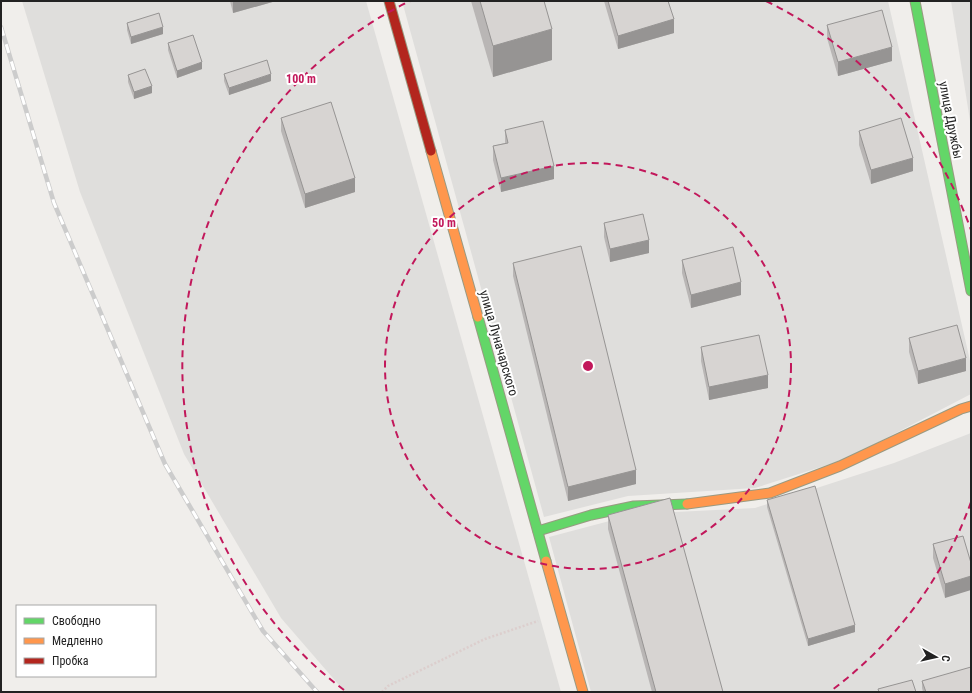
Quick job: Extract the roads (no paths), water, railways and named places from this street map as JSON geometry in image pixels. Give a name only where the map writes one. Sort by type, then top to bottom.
[{"type":"street","name":"улица Луначарского","points":[[389,1],[583,692]]},
{"type":"street","name":"улица Дружбы","points":[[915,1],[971,291]]},
{"type":"street","points":[[538,531],[591,515],[634,506],[689,504],[770,493],[840,466],[961,409],[971,406]]},
{"type":"railway","points":[[1,27],[54,203],[165,464],[263,631],[317,692]]}]
